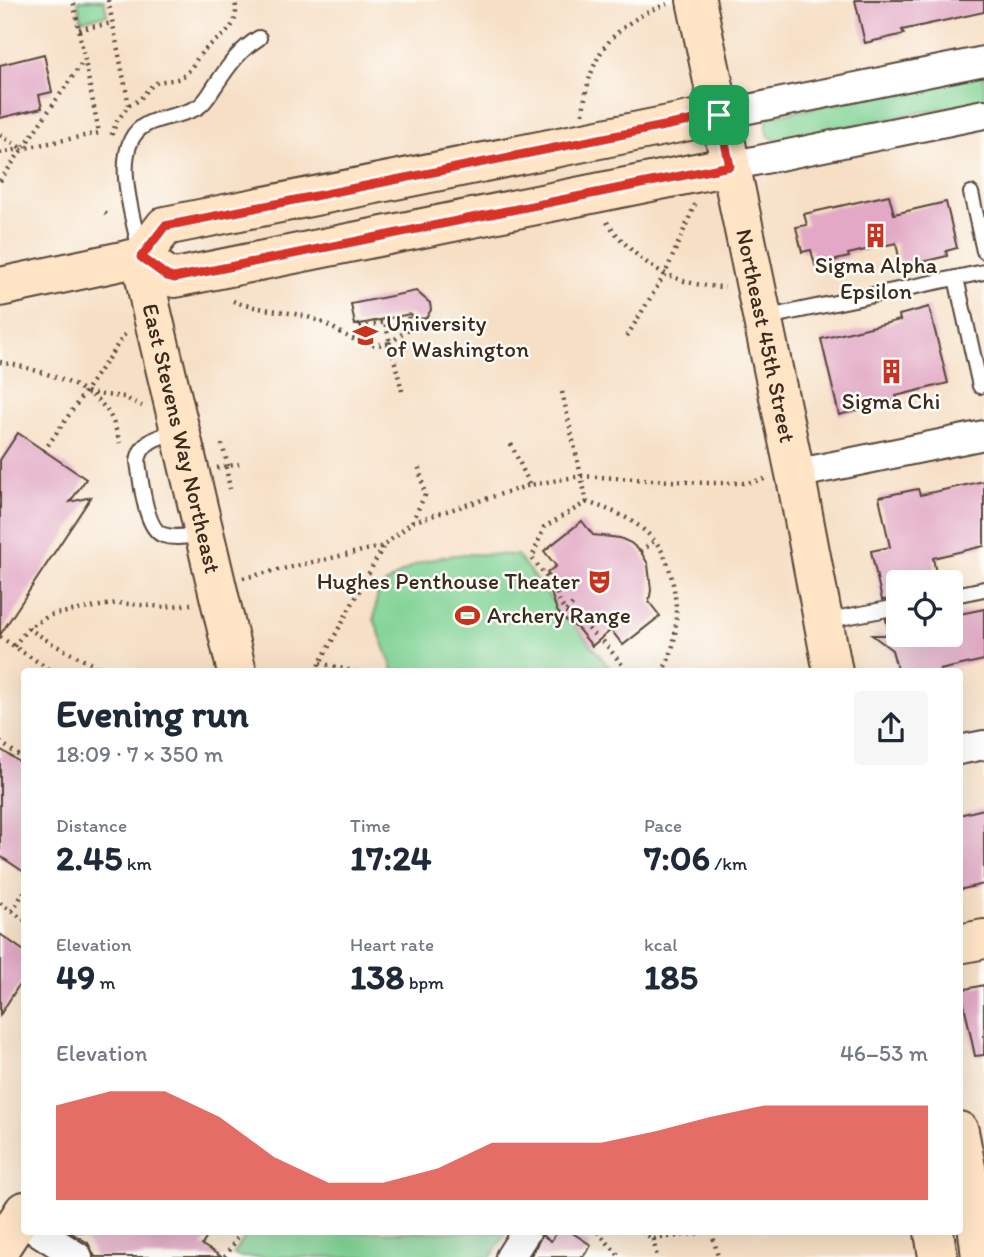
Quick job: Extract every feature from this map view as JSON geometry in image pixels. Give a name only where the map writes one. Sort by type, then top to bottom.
[{"type":"street","name":"Northeast 45th Street","points":[[682,2],[719,115],[762,318],[780,477],[824,621],[833,668]]},
{"type":"street","points":[[0,287],[141,257],[165,226],[218,215],[239,225],[271,233],[374,209],[400,198],[428,174],[984,61]]},
{"type":"street","points":[[141,257],[174,278],[984,114]]},
{"type":"street","points":[[542,151],[553,202]]},
{"type":"street","name":"East Stevens Way Northeast","points":[[141,257],[236,668]]},
{"type":"street","points":[[780,477],[984,435]]},
{"type":"street","points":[[963,749],[984,745]]},
{"type":"street","points":[[963,943],[984,939]]},
{"type":"street","points":[[963,1151],[981,1235]]},
{"type":"street","points":[[39,1235],[78,1257]]},
{"type":"street","points":[[510,1257],[524,1235]]},
{"type":"street","points":[[934,1235],[938,1257]]},
{"type":"lane","name":"East Stevens Way Northeast","points":[[141,257],[126,174],[126,151],[134,134],[151,122],[198,107],[235,58],[246,46],[259,38]]},
{"type":"lane","points":[[971,193],[984,251]]},
{"type":"lane","points":[[762,318],[984,272]]},
{"type":"lane","points":[[956,278],[980,386]]},
{"type":"lane","points":[[963,593],[984,589]]},
{"type":"lane","points":[[824,621],[886,609]]},
{"type":"path","points":[[0,153],[99,133],[73,0]]},
{"type":"path","points":[[108,0],[129,106]]},
{"type":"path","points":[[110,141],[113,129],[129,106],[138,102],[161,81],[182,78],[202,53],[233,25],[236,10],[234,0]]},
{"type":"path","points":[[583,117],[585,91],[592,67],[605,45],[634,20],[682,2]]},
{"type":"path","points":[[79,30],[113,23]]},
{"type":"path","points":[[0,181],[84,59]]},
{"type":"path","points":[[0,135],[22,149]]},
{"type":"path","points":[[627,336],[665,274],[698,198]]},
{"type":"path","points":[[604,219],[621,241],[641,259],[665,274],[684,283],[725,288]]},
{"type":"path","points":[[233,300],[245,306],[310,318],[361,343],[374,346],[390,343],[410,328],[408,314]]},
{"type":"path","points":[[361,343],[359,326],[385,322],[402,391]]},
{"type":"path","points":[[44,451],[131,325]]},
{"type":"path","points":[[0,362],[30,368],[65,381],[86,393],[109,412],[120,443]]},
{"type":"path","points":[[562,392],[587,502]]},
{"type":"path","points":[[86,393],[124,397],[147,409]]},
{"type":"path","points":[[222,444],[230,489]]},
{"type":"path","points":[[511,444],[530,485]]},
{"type":"path","points":[[209,470],[239,464]]},
{"type":"path","points":[[412,522],[425,495],[418,464]]},
{"type":"path","points":[[317,668],[384,546],[412,522],[530,485],[581,476],[746,484],[780,477]]},
{"type":"path","points":[[594,635],[588,626],[578,622],[559,603],[554,587],[532,558],[544,527],[587,502],[624,514],[655,540],[671,572],[677,617],[670,662],[665,668]]},
{"type":"path","points":[[640,552],[655,540]]},
{"type":"path","points":[[232,581],[384,546]]},
{"type":"path","points":[[566,611],[575,602]]},
{"type":"path","points":[[14,646],[28,628],[50,615],[102,604],[165,607],[202,603]]},
{"type":"path","points":[[28,628],[99,668]]},
{"type":"path","points":[[0,637],[47,668]]},
{"type":"path","points":[[603,641],[625,668]]},
{"type":"path","points":[[320,663],[323,668]]},
{"type":"path","points":[[320,663],[340,668]]},
{"type":"path","points":[[0,743],[21,757]]},
{"type":"path","points":[[12,911],[21,897]]},
{"type":"path","points":[[0,903],[21,917]]},
{"type":"path","points":[[225,1257],[239,1235]]},
{"type":"path","points":[[601,1235],[620,1257]]},
{"type":"path","points":[[647,1235],[653,1239],[685,1235]]},
{"type":"path","points":[[710,1235],[718,1257]]},
{"type":"path","points":[[653,1239],[657,1257]]},
{"type":"green space","points":[[78,0],[104,0],[107,15],[81,20]]},
{"type":"green space","points":[[984,72],[984,100],[777,141],[770,137],[767,131],[769,117]]},
{"type":"green space","name":"Archery Range","points":[[464,554],[517,555],[563,618],[578,629],[610,668],[392,668],[374,619],[378,590],[417,564]]},
{"type":"green space","points":[[246,1235],[504,1235],[491,1257],[238,1257],[234,1254]]},
{"type":"building","points":[[855,0],[984,0],[984,12],[902,30],[904,34],[865,43]]},
{"type":"building","points":[[44,54],[52,92],[39,95],[42,108],[0,118],[0,65]]},
{"type":"building","name":"Sigma Alpha Epsilon","points":[[889,195],[894,214],[946,202],[957,248],[946,251],[947,256],[901,267],[896,243],[815,265],[811,250],[802,252],[796,227],[807,225],[804,214]]},
{"type":"building","points":[[416,291],[430,303],[431,310],[426,318],[417,319],[410,314],[355,325],[351,304]]},
{"type":"building","name":"Sigma Chi","points":[[929,307],[948,383],[896,396],[898,400],[839,415],[821,339],[900,320],[899,315]]},
{"type":"building","points":[[18,433],[86,479],[70,502],[91,497],[0,635],[0,460]]},
{"type":"building","points":[[984,481],[984,546],[933,558],[935,570],[886,570],[886,600],[882,600],[871,551],[890,547],[879,497],[918,489],[920,495]]},
{"type":"building","name":"Hughes Penthouse Theater","points":[[582,521],[593,535],[620,538],[631,543],[641,552],[648,564],[651,590],[649,602],[660,616],[623,645],[611,630],[592,646],[578,629],[557,611],[548,583],[552,579],[547,573],[556,566],[544,551]]},
{"type":"building","points":[[984,609],[984,660],[949,668],[897,668],[892,650],[888,647],[963,647],[963,613]]},
{"type":"building","points":[[872,635],[886,635],[886,646]]},
{"type":"building","points":[[0,749],[21,763],[21,870],[0,856]]},
{"type":"building","points":[[984,809],[984,884],[963,889],[963,814]]},
{"type":"building","points":[[0,934],[21,949],[21,982],[0,1015]]},
{"type":"building","points":[[984,985],[984,1055],[975,1056],[963,990]]},
{"type":"building","points":[[75,1235],[208,1235],[202,1245],[222,1257],[95,1257],[88,1243]]},
{"type":"building","points":[[542,1235],[551,1241],[555,1235],[576,1235],[591,1245],[583,1257],[530,1257]]},
{"type":"place","name":"Sigma Alpha Epsilon","points":[[876,235]]},
{"type":"place","name":"University of Washington","points":[[366,336]]},
{"type":"place","name":"Sigma Chi","points":[[891,371]]},
{"type":"place","name":"Hughes Penthouse Theater","points":[[600,581]]},
{"type":"place","name":"Archery Range","points":[[467,615]]},
{"type":"route","points":[[719,115],[730,166],[174,278],[141,257],[165,226],[719,115]]}]
